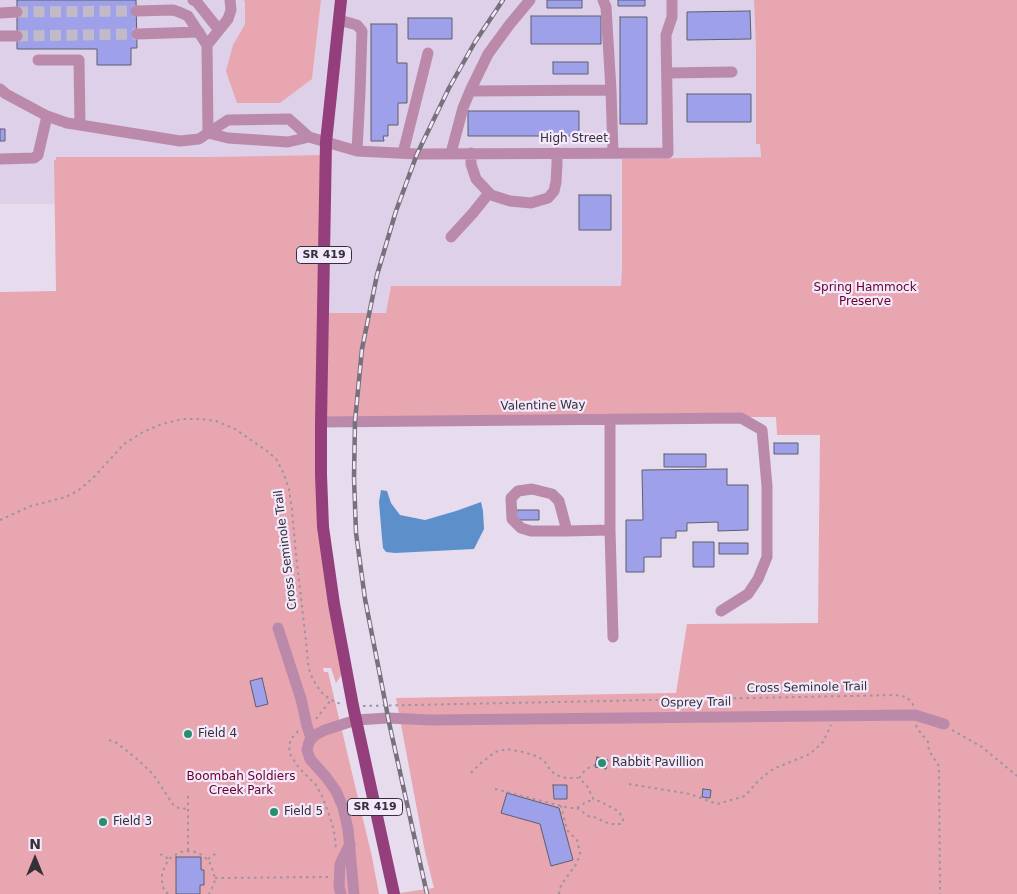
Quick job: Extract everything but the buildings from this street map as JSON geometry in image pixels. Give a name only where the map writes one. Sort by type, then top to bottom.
[{"type":"main road","name":"SR 419","points":[[341,0],[326,142],[320,422],[324,536],[334,604],[356,720],[394,894]]},
{"type":"street","points":[[193,0],[196,1],[219,30]]},
{"type":"street","points":[[207,45],[228,19],[231,10],[230,0]]},
{"type":"street","points":[[451,153],[462,108],[488,54],[530,0]]},
{"type":"street","points":[[603,0],[606,6],[612,90],[613,153]]},
{"type":"street","name":"High Street","points":[[309,138],[357,151],[403,153],[668,153],[666,35],[672,17],[672,0]]},
{"type":"street","points":[[136,10],[173,10],[188,16],[207,45],[208,133]]},
{"type":"street","points":[[0,13],[17,12]]},
{"type":"street","points":[[339,20],[357,25],[362,31],[357,151]]},
{"type":"street","points":[[136,34],[199,32]]},
{"type":"street","points":[[0,36],[18,36]]},
{"type":"street","points":[[403,153],[428,53]]},
{"type":"street","points":[[38,60],[79,60],[80,125]]},
{"type":"street","points":[[666,73],[732,72]]},
{"type":"street","points":[[0,89],[47,116],[67,123],[180,141],[200,138],[228,120],[288,119],[309,138]]},
{"type":"street","points":[[470,91],[612,90]]},
{"type":"street","points":[[0,159],[34,158],[38,155],[47,116]]},
{"type":"street","points":[[208,133],[228,138],[288,142],[309,138]]},
{"type":"street","points":[[470,153],[476,179],[491,195],[510,201],[531,203],[548,198],[554,191],[558,164],[556,153]]},
{"type":"street","points":[[452,237],[489,193]]},
{"type":"street","name":"Valentine Way","points":[[320,422],[741,418],[762,430],[767,486],[767,557],[758,579],[748,594],[721,611]]},
{"type":"street","points":[[610,419],[610,530],[613,638]]},
{"type":"street","points":[[567,531],[559,502],[552,494],[532,489],[518,491],[511,498],[512,519],[521,528],[531,531],[567,531],[610,530]]},
{"type":"street","points":[[278,628],[312,738],[308,746],[308,755],[338,796],[347,824],[354,894]]},
{"type":"street","name":"Osprey Trail","points":[[312,738],[319,732],[356,720],[388,718],[431,720],[915,715],[944,724]]},
{"type":"street","points":[[341,894],[339,887],[340,864],[350,844]]},
{"type":"path","name":"Cross Seminole Trail","points":[[0,520],[31,506],[66,497],[79,490],[93,478],[124,444],[143,432],[162,424],[182,419],[202,419],[216,421],[234,429],[267,451],[276,459],[283,472],[289,489],[292,510],[310,673],[323,694],[331,700],[342,704]]},
{"type":"path","name":"Cross Seminole Trail","points":[[362,706],[896,695],[906,697],[914,709]]},
{"type":"path","points":[[313,722],[331,700]]},
{"type":"path","points":[[629,784],[690,794],[717,804],[745,796],[759,780],[773,769],[810,754],[823,742],[832,723],[839,715]]},
{"type":"path","points":[[916,722],[917,728],[928,742],[929,751],[939,766],[940,894]]},
{"type":"path","points":[[944,724],[982,747],[1017,776]]},
{"type":"path","points":[[300,729],[291,740],[289,746],[290,754],[299,768],[316,785],[323,798],[330,814],[336,852]]},
{"type":"path","points":[[109,740],[130,753],[153,774],[174,806],[188,809]]},
{"type":"path","points":[[471,773],[480,763],[495,752],[506,749],[523,752],[538,757],[556,774],[566,778],[580,778],[587,786],[593,798],[592,801]]},
{"type":"path","points":[[580,778],[586,770],[595,765]]},
{"type":"path","points":[[495,789],[569,808],[577,808],[588,801],[599,801],[618,810],[623,822],[621,824],[610,824],[590,817],[577,808]]},
{"type":"path","points":[[188,796],[188,851]]},
{"type":"path","points":[[559,894],[561,885],[577,863],[580,853],[577,840],[567,830],[561,806]]},
{"type":"path","points":[[168,894],[164,890],[162,882],[165,866],[175,855],[188,851],[202,855],[212,865],[215,878],[209,894]]},
{"type":"path","points":[[208,860],[218,852]]},
{"type":"path","points":[[160,854],[170,859]]},
{"type":"path","points":[[215,878],[334,878]]},
{"type":"shaded area","points":[[0,0],[244,0],[245,24],[233,45],[237,103],[280,103],[312,79],[321,0],[337,0],[320,155],[55,160],[55,204],[0,204]]},
{"type":"shaded area","points":[[346,0],[754,0],[761,163],[620,312],[328,313],[330,150]]},
{"type":"green space","points":[[244,0],[321,0],[312,79],[280,103],[237,103],[226,71],[233,45],[245,24]]},
{"type":"green space","name":"Spring Hammock Preserve","points":[[754,0],[1017,0],[1017,894],[399,894],[434,888],[425,852],[396,698],[676,693],[687,624],[818,623],[820,435],[777,435],[776,417],[601,417],[325,422],[328,313],[386,313],[391,286],[621,286],[622,159],[761,157],[760,144],[756,144]]},
{"type":"green space","name":"Boombah Soldiers Creek Park","points":[[321,155],[316,422],[342,674],[336,683],[331,668],[323,668],[324,672],[328,672],[379,894],[0,894],[0,292],[56,291],[54,160],[56,160],[56,157]]},
{"type":"water","points":[[381,490],[387,491],[391,503],[400,515],[425,520],[481,502],[484,529],[474,549],[386,552],[383,548],[379,502]]},
{"type":"tunnel","points":[[17,12],[136,11]]},
{"type":"tunnel","points":[[17,36],[137,34]]},
{"type":"railway","points":[[427,894],[388,718],[365,599],[356,533],[354,478],[355,421],[362,349],[377,275],[396,211],[417,154],[449,88],[475,42],[503,0]]},
{"type":"place","name":"Field 4","points":[[188,734]]},
{"type":"place","name":"Rabbit Pavillion","points":[[602,763]]},
{"type":"place","name":"Field 5","points":[[274,812]]},
{"type":"place","name":"Field 3","points":[[103,822]]}]
